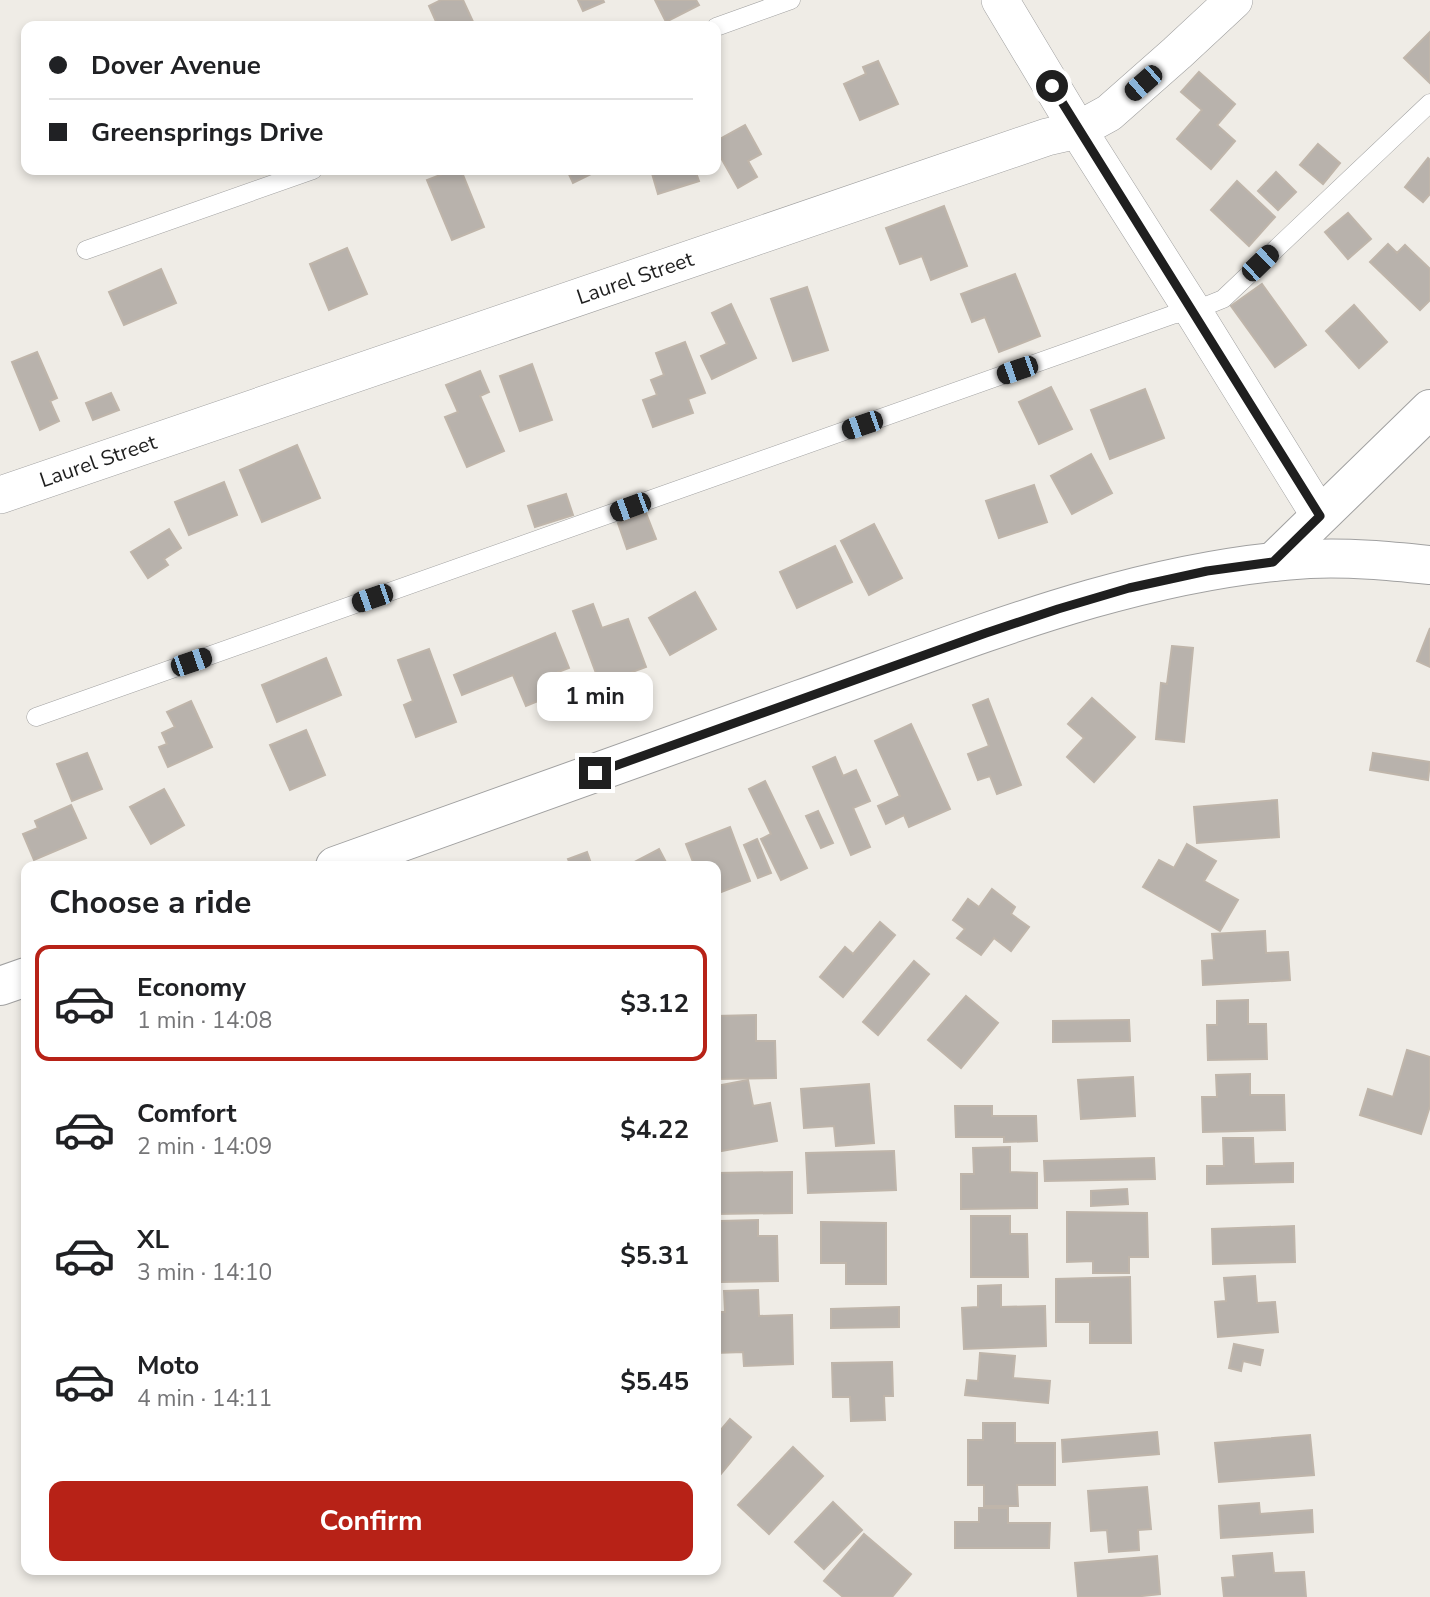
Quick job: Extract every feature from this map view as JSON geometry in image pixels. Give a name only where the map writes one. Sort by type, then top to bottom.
[{"type":"street","points":[[1000,0],[1078,130],[1320,516]]},
{"type":"street","name":"Laurel Street","points":[[0,495],[1034,141],[1078,130],[1109,113],[1234,0]]},
{"type":"street","points":[[1273,562],[1430,409]]},
{"type":"street","points":[[349,861],[986,633],[1129,588],[1207,571],[1273,562],[1313,559],[1430,565]]},
{"type":"street","points":[[0,986],[21,979]]},
{"type":"lane","points":[[721,25],[791,0]]},
{"type":"lane","points":[[36,717],[1223,299],[1430,103]]},
{"type":"lane","points":[[86,250],[299,175]]},
{"type":"building","points":[[441,0],[463,0],[473,21],[436,21],[429,6]]},
{"type":"building","points":[[578,0],[603,0],[604,2],[583,11]]},
{"type":"building","points":[[655,0],[696,0],[699,5],[668,21]]},
{"type":"building","points":[[1430,32],[1430,83],[1404,58]]},
{"type":"building","points":[[878,61],[898,104],[860,120],[844,84],[866,74],[863,67]]},
{"type":"building","points":[[1199,72],[1235,104],[1217,125],[1235,141],[1211,169],[1177,139],[1202,110],[1181,92]]},
{"type":"building","points":[[745,125],[761,154],[748,161],[757,177],[738,188],[721,158],[721,138]]},
{"type":"building","points":[[1318,144],[1340,163],[1323,184],[1300,165]]},
{"type":"building","points":[[1428,158],[1430,194],[1423,202],[1405,187]]},
{"type":"building","points":[[1276,172],[1296,192],[1278,210],[1258,191]]},
{"type":"building","points":[[440,175],[463,175],[484,227],[452,240],[427,180]]},
{"type":"building","points":[[569,175],[589,175],[573,183]]},
{"type":"building","points":[[652,175],[697,175],[699,181],[658,194]]},
{"type":"building","points":[[1237,181],[1275,217],[1249,246],[1211,210]]},
{"type":"building","points":[[944,206],[967,266],[931,280],[922,256],[900,264],[886,228]]},
{"type":"building","points":[[1348,213],[1371,239],[1348,259],[1325,232]]},
{"type":"building","points":[[1388,244],[1397,253],[1405,245],[1430,269],[1430,300],[1420,310],[1370,262]]},
{"type":"building","points":[[347,248],[367,294],[329,310],[310,264]]},
{"type":"building","points":[[161,269],[176,303],[124,325],[109,292]]},
{"type":"building","points":[[1015,274],[1040,336],[999,352],[985,317],[972,322],[961,294]]},
{"type":"building","points":[[1262,284],[1306,345],[1275,367],[1231,306]]},
{"type":"building","points":[[807,287],[828,350],[793,361],[771,299]]},
{"type":"building","points":[[731,304],[756,358],[712,379],[701,356],[727,344],[712,313]]},
{"type":"building","points":[[1354,305],[1387,342],[1359,368],[1326,331]]},
{"type":"building","points":[[685,342],[705,393],[688,399],[693,413],[653,427],[643,400],[657,395],[651,380],[664,375],[656,353]]},
{"type":"building","points":[[37,352],[57,398],[50,401],[59,421],[40,430],[12,362]]},
{"type":"building","points":[[532,364],[552,420],[520,431],[500,376]]},
{"type":"building","points":[[480,371],[489,392],[480,396],[504,451],[467,467],[445,417],[458,412],[446,385]]},
{"type":"building","points":[[1051,387],[1072,429],[1039,444],[1019,402]]},
{"type":"building","points":[[1145,389],[1164,438],[1110,459],[1091,410]]},
{"type":"building","points":[[111,393],[119,410],[93,420],[86,403]]},
{"type":"building","points":[[297,445],[320,498],[262,522],[240,470]]},
{"type":"building","points":[[1091,454],[1112,493],[1072,514],[1051,476]]},
{"type":"building","points":[[224,482],[237,515],[189,535],[175,502]]},
{"type":"building","points":[[1034,485],[1047,522],[999,538],[986,501]]},
{"type":"building","points":[[566,494],[573,515],[535,527],[528,506]]},
{"type":"building","points":[[646,513],[656,539],[627,549],[618,523]]},
{"type":"building","points":[[874,524],[902,578],[869,595],[841,541]]},
{"type":"building","points":[[169,529],[181,548],[164,559],[168,565],[148,578],[131,552]]},
{"type":"building","points":[[835,546],[852,582],[797,608],[780,572]]},
{"type":"building","points":[[695,592],[716,629],[670,655],[649,618]]},
{"type":"building","points":[[593,604],[602,628],[628,619],[646,667],[600,684],[573,611]]},
{"type":"building","points":[[1430,628],[1430,667],[1417,661]]},
{"type":"building","points":[[555,633],[569,668],[558,672],[565,690],[526,706],[513,675],[462,695],[454,675]]},
{"type":"building","points":[[1172,646],[1193,648],[1184,742],[1156,739],[1161,683],[1167,684]]},
{"type":"building","points":[[429,649],[456,722],[416,737],[404,705],[413,701],[398,660]]},
{"type":"building","points":[[326,658],[341,695],[277,722],[262,685]]},
{"type":"building","points":[[1092,698],[1135,737],[1094,782],[1067,757],[1084,738],[1068,724]]},
{"type":"building","points":[[988,699],[1021,785],[997,794],[990,776],[978,780],[968,754],[989,746],[973,705]]},
{"type":"building","points":[[191,701],[212,747],[168,767],[159,747],[167,744],[162,733],[175,727],[167,712]]},
{"type":"building","points":[[911,724],[950,809],[909,827],[904,815],[886,824],[878,806],[900,796],[875,741]]},
{"type":"building","points":[[306,730],[325,775],[290,790],[270,745]]},
{"type":"building","points":[[87,753],[102,789],[72,801],[57,764]]},
{"type":"building","points":[[1373,753],[1430,762],[1428,780],[1370,770]]},
{"type":"building","points":[[835,757],[843,776],[856,770],[870,801],[853,808],[870,847],[851,855],[813,767]]},
{"type":"building","points":[[765,781],[807,868],[781,880],[761,839],[771,834],[749,789]]},
{"type":"building","points":[[164,789],[184,825],[151,844],[130,807]]},
{"type":"building","points":[[1277,800],[1279,837],[1197,843],[1194,807]]},
{"type":"building","points":[[71,805],[86,838],[34,860],[23,834],[38,828],[35,821]]},
{"type":"building","points":[[818,811],[833,843],[821,848],[806,816]]},
{"type":"building","points":[[730,827],[750,881],[721,892],[721,861],[693,861],[686,844]]},
{"type":"building","points":[[757,839],[771,873],[758,878],[744,845]]},
{"type":"building","points":[[1187,844],[1216,861],[1204,881],[1238,900],[1220,931],[1143,887],[1159,860],[1174,868]]},
{"type":"building","points":[[659,849],[665,861],[636,861]]},
{"type":"building","points":[[587,852],[590,861],[569,861],[568,859]]},
{"type":"building","points":[[992,889],[1015,907],[1011,914],[1029,927],[1011,951],[994,938],[981,955],[957,938],[965,929],[953,920],[968,899],[979,907]]},
{"type":"building","points":[[880,922],[895,935],[843,997],[820,977],[845,947],[853,954]]},
{"type":"building","points":[[1265,931],[1266,953],[1288,952],[1290,980],[1203,985],[1202,961],[1214,960],[1212,934]]},
{"type":"building","points":[[914,961],[929,974],[878,1035],[863,1022]]},
{"type":"building","points":[[966,996],[998,1023],[961,1068],[928,1040]]},
{"type":"building","points":[[1248,1000],[1248,1024],[1266,1024],[1267,1059],[1208,1060],[1207,1025],[1217,1025],[1217,1001]]},
{"type":"building","points":[[756,1015],[756,1041],[775,1041],[776,1078],[721,1079],[721,1016]]},
{"type":"building","points":[[1129,1020],[1130,1041],[1053,1042],[1053,1021]]},
{"type":"building","points":[[1407,1050],[1430,1057],[1430,1106],[1421,1134],[1360,1115],[1368,1089],[1393,1097]]},
{"type":"building","points":[[1250,1074],[1250,1095],[1284,1095],[1285,1130],[1203,1132],[1202,1097],[1217,1097],[1216,1075]]},
{"type":"building","points":[[1133,1077],[1135,1116],[1081,1119],[1078,1080]]},
{"type":"building","points":[[748,1080],[753,1106],[770,1103],[777,1141],[721,1151],[721,1085]]},
{"type":"building","points":[[869,1084],[874,1143],[836,1146],[834,1126],[804,1128],[801,1089]]},
{"type":"building","points":[[955,1106],[992,1106],[992,1116],[1036,1116],[1037,1141],[1004,1142],[1004,1137],[956,1137]]},
{"type":"building","points":[[1223,1138],[1253,1138],[1254,1164],[1293,1163],[1293,1182],[1207,1184],[1207,1166],[1224,1166]]},
{"type":"building","points":[[1010,1147],[1010,1172],[1037,1173],[1037,1208],[961,1209],[961,1174],[974,1174],[973,1148]]},
{"type":"building","points":[[894,1151],[896,1190],[808,1193],[806,1153]]},
{"type":"building","points":[[1154,1158],[1155,1179],[1045,1181],[1044,1161]]},
{"type":"building","points":[[792,1172],[792,1213],[721,1214],[721,1173]]},
{"type":"building","points":[[1127,1189],[1128,1204],[1091,1206],[1091,1191]]},
{"type":"building","points":[[1067,1212],[1147,1213],[1148,1257],[1129,1257],[1129,1273],[1093,1273],[1093,1261],[1067,1262]]},
{"type":"building","points":[[971,1216],[1010,1216],[1010,1234],[1027,1234],[1028,1277],[971,1277]]},
{"type":"building","points":[[758,1220],[758,1236],[777,1236],[778,1281],[721,1282],[721,1221]]},
{"type":"building","points":[[821,1222],[886,1223],[886,1284],[846,1284],[846,1263],[821,1263]]},
{"type":"building","points":[[1294,1226],[1295,1262],[1213,1264],[1212,1229]]},
{"type":"building","points":[[1255,1276],[1257,1303],[1275,1302],[1278,1332],[1218,1337],[1215,1302],[1226,1301],[1224,1278]]},
{"type":"building","points":[[1130,1277],[1131,1343],[1090,1343],[1090,1322],[1056,1322],[1056,1279]]},
{"type":"building","points":[[1001,1285],[1001,1307],[1045,1306],[1046,1346],[964,1349],[962,1308],[978,1307],[978,1286]]},
{"type":"building","points":[[758,1290],[759,1316],[792,1315],[793,1364],[744,1366],[743,1352],[721,1353],[724,1291]]},
{"type":"building","points":[[899,1307],[899,1327],[831,1328],[831,1309]]},
{"type":"building","points":[[1234,1344],[1263,1350],[1260,1365],[1243,1361],[1241,1371],[1229,1368]]},
{"type":"building","points":[[980,1353],[1015,1356],[1013,1378],[1050,1381],[1048,1403],[965,1395],[967,1380],[978,1381]]},
{"type":"building","points":[[892,1362],[893,1396],[884,1396],[885,1420],[851,1421],[850,1397],[833,1397],[832,1363]]},
{"type":"building","points":[[730,1419],[751,1437],[721,1474],[721,1430]]},
{"type":"building","points":[[983,1423],[1015,1423],[1015,1443],[1055,1443],[1055,1485],[1017,1485],[1018,1506],[984,1506],[984,1485],[968,1485],[968,1440],[983,1440]]},
{"type":"building","points":[[1157,1432],[1159,1454],[1063,1462],[1062,1440]]},
{"type":"building","points":[[1310,1435],[1314,1475],[1219,1482],[1215,1443]]},
{"type":"building","points":[[793,1447],[823,1476],[769,1534],[738,1505]]},
{"type":"building","points":[[1147,1487],[1151,1529],[1138,1530],[1139,1550],[1109,1552],[1107,1530],[1091,1531],[1088,1491]]},
{"type":"building","points":[[833,1502],[862,1530],[824,1569],[795,1542]]},
{"type":"building","points":[[1259,1503],[1260,1514],[1312,1510],[1313,1532],[1221,1538],[1219,1506]]},
{"type":"building","points":[[979,1508],[1008,1508],[1008,1523],[1050,1523],[1049,1548],[955,1548],[955,1522],[979,1522]]},
{"type":"building","points":[[864,1534],[911,1574],[892,1597],[843,1597],[824,1581]]},
{"type":"building","points":[[1272,1553],[1274,1573],[1304,1572],[1306,1597],[1224,1597],[1222,1578],[1235,1577],[1233,1556]]},
{"type":"building","points":[[1157,1556],[1160,1594],[1142,1597],[1078,1597],[1075,1563]]},
{"type":"route","points":[[595,773],[1058,609],[1129,588],[1207,571],[1273,562],[1320,516],[1052,86]]}]
